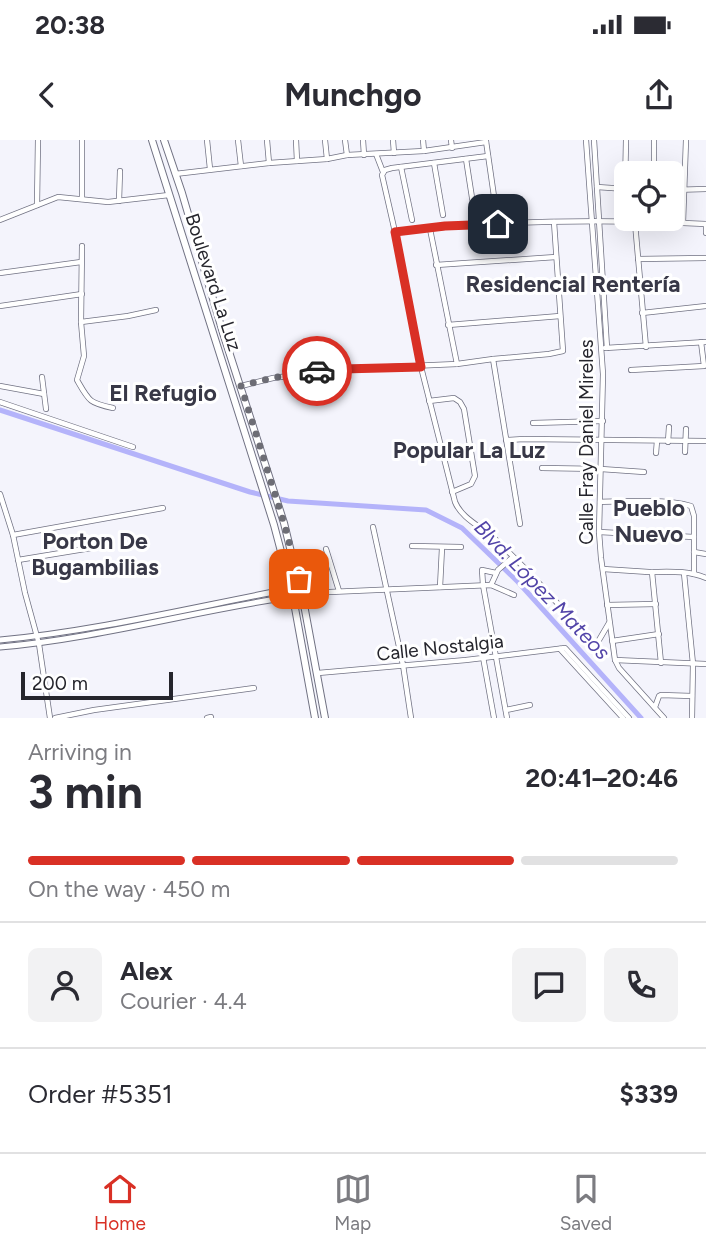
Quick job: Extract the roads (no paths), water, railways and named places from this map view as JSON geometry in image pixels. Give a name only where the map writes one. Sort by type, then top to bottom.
[{"type":"main road","name":"Boulevard La Luz","points":[[152,140],[274,525],[292,593],[315,718]]},
{"type":"main road","name":"Boulevard La Luz","points":[[164,140],[284,523],[303,593],[325,718]]},
{"type":"main road","points":[[274,525],[284,523]]},
{"type":"street","points":[[37,205],[38,140]]},
{"type":"street","points":[[82,140],[82,198]]},
{"type":"street","points":[[207,140],[210,169]]},
{"type":"street","points":[[238,140],[241,166]]},
{"type":"street","points":[[267,140],[269,163]]},
{"type":"street","points":[[296,140],[297,160]]},
{"type":"street","points":[[325,140],[327,159]]},
{"type":"street","points":[[345,140],[346,155]]},
{"type":"street","points":[[363,140],[364,155]]},
{"type":"street","points":[[393,140],[394,153]]},
{"type":"street","points":[[423,140],[424,151]]},
{"type":"street","points":[[451,140],[452,148]]},
{"type":"street","name":"Calle Fray Daniel Mireles","points":[[586,140],[604,348]]},
{"type":"street","name":"Calle Fray Daniel Mireles","points":[[594,140],[604,348],[599,532],[615,660]]},
{"type":"street","points":[[626,140],[626,161]]},
{"type":"street","points":[[654,140],[654,161]]},
{"type":"street","points":[[686,140],[684,223],[706,224],[706,233]]},
{"type":"street","points":[[175,174],[346,155],[424,151],[486,141],[498,224]]},
{"type":"street","points":[[376,154],[383,172],[382,179],[421,367],[457,508],[493,537],[591,642],[599,640],[609,623]]},
{"type":"street","points":[[383,172],[401,167],[488,156]]},
{"type":"street","points":[[466,159],[475,217]]},
{"type":"street","points":[[434,163],[443,215]]},
{"type":"street","points":[[401,167],[412,220]]},
{"type":"street","points":[[119,201],[120,171]]},
{"type":"street","points":[[597,187],[614,188]]},
{"type":"street","points":[[685,190],[706,190]]},
{"type":"street","points":[[0,220],[58,197],[108,202],[170,195]]},
{"type":"street","points":[[241,386],[272,378],[342,369],[421,367],[563,351],[554,222]]},
{"type":"street","points":[[395,232],[498,224],[614,222]]},
{"type":"street","points":[[430,229],[457,364]]},
{"type":"street","points":[[636,231],[646,346]]},
{"type":"street","points":[[82,246],[81,322],[84,356],[77,380],[95,405],[113,408]]},
{"type":"street","points":[[436,265],[556,257]]},
{"type":"street","points":[[638,259],[706,258]]},
{"type":"street","points":[[0,273],[81,262]]},
{"type":"street","points":[[0,306],[82,294]]},
{"type":"street","points":[[642,313],[706,306]]},
{"type":"street","points":[[81,322],[156,310]]},
{"type":"street","points":[[448,326],[560,316]]},
{"type":"street","points":[[604,348],[704,342],[704,366],[631,370]]},
{"type":"street","points":[[493,359],[520,524]]},
{"type":"street","points":[[42,377],[47,409]]},
{"type":"street","points":[[0,386],[44,394]]},
{"type":"street","points":[[429,401],[454,398],[464,409],[475,476],[471,484],[452,492]]},
{"type":"street","points":[[0,402],[133,447]]},
{"type":"street","points":[[533,423],[603,421]]},
{"type":"street","points":[[668,442],[669,427]]},
{"type":"street","points":[[685,452],[686,429]]},
{"type":"street","points":[[506,440],[706,441]]},
{"type":"street","points":[[656,453],[657,441]]},
{"type":"street","points":[[542,468],[644,472]]},
{"type":"street","points":[[0,496],[13,534],[37,636],[50,718]]},
{"type":"street","points":[[600,502],[636,501],[687,505],[693,508],[694,574]]},
{"type":"street","points":[[13,534],[163,508]]},
{"type":"street","points":[[373,527],[403,665],[411,718]]},
{"type":"street","points":[[599,532],[694,537]]},
{"type":"street","points":[[412,546],[461,547]]},
{"type":"street","points":[[18,561],[91,548]]},
{"type":"street","points":[[440,587],[442,548]]},
{"type":"street","points":[[326,550],[339,591]]},
{"type":"street","points":[[694,552],[706,554]]},
{"type":"street","points":[[491,585],[497,572],[512,559]]},
{"type":"street","points":[[603,569],[664,571],[706,578]]},
{"type":"street","points":[[497,572],[482,570],[508,718]]},
{"type":"street","points":[[652,572],[661,663]]},
{"type":"street","points":[[684,573],[693,664],[692,718]]},
{"type":"street","points":[[0,640],[166,614],[271,592],[491,585],[513,595]]},
{"type":"street","points":[[0,648],[38,644],[205,613],[292,593]]},
{"type":"street","points":[[607,605],[656,604]]},
{"type":"street","points":[[612,640],[659,634]]},
{"type":"street","name":"Calle Nostalgia","points":[[318,673],[562,648],[626,717]]},
{"type":"street","points":[[483,657],[494,718]]},
{"type":"street","points":[[615,660],[706,664]]},
{"type":"street","points":[[615,660],[619,668],[664,718]]},
{"type":"street","points":[[55,718],[254,688]]},
{"type":"street","points":[[654,707],[661,695],[692,696]]},
{"type":"street","points":[[506,710],[530,705]]},
{"type":"waterway","name":"Blvd. López Mateos","points":[[0,410],[250,492],[288,501],[426,510],[462,528],[518,582],[641,718]]},
{"type":"district","name":"Residencial Rentería","points":[[573,284]]},
{"type":"district","name":"El Refugio","points":[[163,393]]},
{"type":"district","name":"Popular La Luz","points":[[469,450]]},
{"type":"district","name":"Pueblo Nuevo","points":[[649,521]]},
{"type":"district","name":"Porton De Bugambilias","points":[[95,554]]}]
